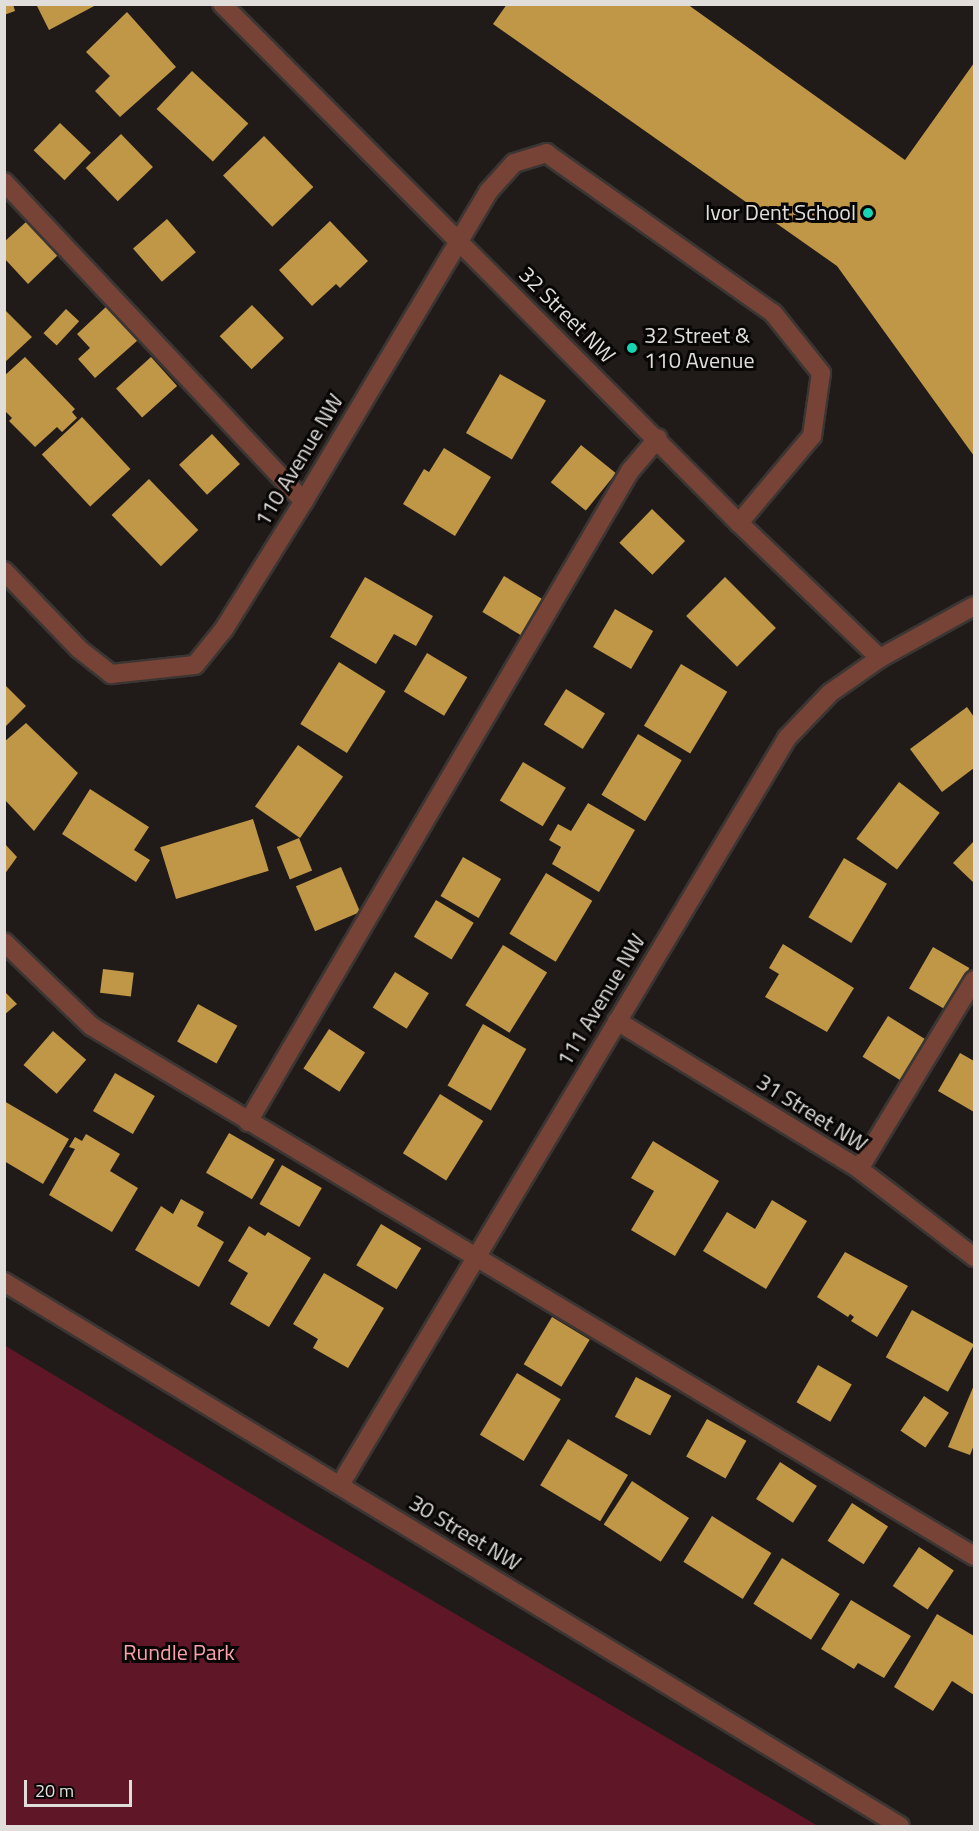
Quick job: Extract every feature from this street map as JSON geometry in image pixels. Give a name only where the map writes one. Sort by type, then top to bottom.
[{"type":"street","name":"32 Street NW","points":[[222,4],[658,438],[739,523],[880,658]]},
{"type":"street","name":"110 Avenue NW","points":[[4,571],[79,649],[111,674],[155,672],[195,665],[224,629],[304,501],[457,239],[488,192],[514,163],[546,153],[774,313],[822,373],[812,436],[739,523]]},
{"type":"street","points":[[4,182],[304,501]]},
{"type":"street","points":[[248,1122],[630,471],[658,438]]},
{"type":"street","name":"111 Avenue NW","points":[[340,1485],[787,738],[830,693],[880,658],[975,606]]},
{"type":"street","points":[[4,942],[92,1026],[474,1259],[975,1556]]},
{"type":"street","points":[[859,1169],[975,980]]},
{"type":"street","name":"31 Street NW","points":[[617,1021],[859,1169],[975,1257]]},
{"type":"street","name":"30 Street NW","points":[[4,1282],[900,1827]]},
{"type":"green space","name":"Rundle Park","points":[[4,1345],[293,1519],[818,1826],[5,1826]]},
{"type":"building","points":[[4,4],[13,4],[15,11],[4,15]]},
{"type":"building","points":[[36,4],[98,4],[49,30]]},
{"type":"building","name":"Ivor Dent School","points":[[507,4],[687,4],[905,160],[974,63],[974,456],[837,266],[493,24]]},
{"type":"building","points":[[127,12],[176,67],[120,117],[95,91],[110,76],[86,52]]},
{"type":"building","points":[[192,71],[248,124],[213,162],[157,109]]},
{"type":"building","points":[[60,123],[91,153],[65,180],[34,150]]},
{"type":"building","points":[[121,134],[153,167],[118,201],[86,168]]},
{"type":"building","points":[[264,136],[313,187],[272,227],[223,176]]},
{"type":"building","points":[[167,219],[196,252],[162,282],[133,249]]},
{"type":"building","points":[[330,221],[368,261],[340,288],[336,284],[312,306],[279,270]]},
{"type":"building","points":[[26,222],[58,255],[28,284],[4,258],[4,242]]},
{"type":"building","points":[[252,305],[284,338],[252,369],[220,336]]},
{"type":"building","points":[[107,306],[138,340],[95,378],[78,359],[90,348],[77,334]]},
{"type":"building","points":[[4,309],[32,337],[4,363]]},
{"type":"building","points":[[66,309],[79,321],[57,345],[43,333]]},
{"type":"building","points":[[25,357],[75,409],[72,412],[77,418],[62,432],[57,427],[35,447],[9,421],[12,418],[4,410],[4,376]]},
{"type":"building","points":[[151,357],[177,386],[142,417],[116,388]]},
{"type":"building","points":[[500,374],[546,400],[512,459],[466,433]]},
{"type":"building","points":[[82,417],[130,469],[90,506],[42,455]]},
{"type":"building","points":[[212,434],[240,464],[207,495],[179,465]]},
{"type":"building","points":[[581,445],[616,473],[586,511],[551,482]]},
{"type":"building","points":[[444,448],[491,477],[455,536],[403,504],[424,469],[429,472]]},
{"type":"building","points":[[149,479],[198,530],[161,566],[112,515]]},
{"type":"building","points":[[652,509],[685,541],[652,575],[619,543]]},
{"type":"building","points":[[504,576],[543,599],[521,635],[482,612]]},
{"type":"building","points":[[365,577],[433,616],[416,646],[394,634],[376,664],[330,637]]},
{"type":"building","points":[[725,577],[776,628],[737,667],[686,616]]},
{"type":"building","points":[[615,609],[653,631],[631,669],[593,647]]},
{"type":"building","points":[[427,653],[467,677],[444,716],[404,692]]},
{"type":"building","points":[[339,662],[386,691],[347,753],[300,724]]},
{"type":"building","points":[[681,664],[727,692],[690,754],[644,726]]},
{"type":"building","points":[[4,684],[26,706],[4,728]]},
{"type":"building","points":[[566,689],[605,713],[583,749],[544,725]]},
{"type":"building","points":[[967,707],[974,717],[974,768],[942,792],[910,749]]},
{"type":"building","points":[[26,723],[78,773],[34,831],[4,799],[4,742]]},
{"type":"building","points":[[638,734],[682,760],[645,821],[601,795]]},
{"type":"building","points":[[298,745],[343,777],[300,838],[255,806]]},
{"type":"building","points":[[523,762],[566,788],[543,826],[500,801]]},
{"type":"building","points":[[899,782],[940,813],[897,869],[856,839]]},
{"type":"building","points":[[90,789],[149,827],[134,850],[150,860],[136,882],[62,834]]},
{"type":"building","points":[[588,803],[635,830],[599,892],[552,864],[561,847],[549,840],[558,824],[571,831]]},
{"type":"building","points":[[253,819],[269,871],[176,899],[160,847]]},
{"type":"building","points":[[299,838],[312,870],[290,879],[277,847]]},
{"type":"building","points":[[974,841],[974,883],[953,863]]},
{"type":"building","points":[[4,843],[17,857],[4,875]]},
{"type":"building","points":[[463,857],[501,879],[479,918],[440,896]]},
{"type":"building","points":[[844,858],[887,884],[851,943],[808,917]]},
{"type":"building","points":[[341,867],[360,912],[315,931],[296,886]]},
{"type":"building","points":[[546,873],[592,901],[556,962],[509,934]]},
{"type":"building","points":[[436,900],[474,923],[452,960],[414,937]]},
{"type":"building","points":[[783,944],[854,988],[827,1032],[765,997],[779,974],[769,968]]},
{"type":"building","points":[[503,945],[547,973],[509,1033],[465,1005]]},
{"type":"building","points":[[933,947],[969,968],[945,1010],[909,989]]},
{"type":"building","points":[[103,969],[134,973],[131,997],[100,993]]},
{"type":"building","points":[[395,972],[429,993],[407,1029],[373,1008]]},
{"type":"building","points":[[4,991],[17,1004],[4,1015]]},
{"type":"building","points":[[198,1004],[237,1026],[217,1063],[177,1042]]},
{"type":"building","points":[[888,1016],[926,1040],[901,1081],[863,1057]]},
{"type":"building","points":[[483,1024],[526,1049],[491,1110],[448,1085]]},
{"type":"building","points":[[329,1029],[365,1052],[339,1092],[303,1068]]},
{"type":"building","points":[[53,1031],[86,1060],[57,1094],[23,1065]]},
{"type":"building","points":[[960,1053],[974,1061],[974,1112],[938,1091]]},
{"type":"building","points":[[115,1073],[155,1096],[133,1134],[93,1111]]},
{"type":"building","points":[[440,1094],[483,1121],[446,1180],[403,1153]]},
{"type":"building","points":[[4,1101],[69,1139],[43,1184],[4,1161]]},
{"type":"building","points":[[229,1133],[275,1160],[252,1199],[206,1173]]},
{"type":"building","points":[[86,1134],[120,1154],[110,1171],[138,1188],[112,1232],[49,1195],[75,1149],[69,1147],[75,1137],[82,1141]]},
{"type":"building","points":[[653,1141],[719,1181],[675,1256],[631,1230],[654,1191],[631,1178]]},
{"type":"building","points":[[282,1165],[322,1188],[299,1227],[260,1204]]},
{"type":"building","points":[[181,1199],[204,1212],[197,1226],[224,1242],[199,1287],[135,1250],[161,1206],[173,1214]]},
{"type":"building","points":[[772,1200],[807,1221],[766,1289],[703,1251],[727,1212],[755,1229]]},
{"type":"building","points":[[381,1224],[421,1248],[397,1289],[356,1265]]},
{"type":"building","points":[[249,1226],[265,1236],[268,1232],[311,1258],[269,1327],[230,1304],[248,1273],[228,1261]]},
{"type":"building","points":[[845,1252],[908,1286],[877,1337],[851,1321],[854,1317],[850,1314],[848,1317],[817,1297]]},
{"type":"building","points":[[324,1273],[384,1308],[348,1368],[313,1348],[318,1339],[293,1324]]},
{"type":"building","points":[[912,1310],[974,1344],[948,1392],[886,1357]]},
{"type":"building","points":[[552,1317],[590,1340],[561,1387],[524,1364]]},
{"type":"building","points":[[818,1365],[852,1384],[830,1422],[796,1402]]},
{"type":"building","points":[[517,1373],[561,1399],[524,1461],[480,1435]]},
{"type":"building","points":[[636,1377],[671,1396],[650,1436],[615,1417]]},
{"type":"building","points":[[974,1385],[974,1445],[970,1455],[948,1447]]},
{"type":"building","points":[[924,1396],[949,1413],[925,1448],[901,1431]]},
{"type":"building","points":[[707,1419],[746,1441],[726,1478],[686,1457]]},
{"type":"building","points":[[568,1439],[628,1475],[600,1521],[540,1485]]},
{"type":"building","points":[[780,1462],[817,1486],[793,1523],[756,1499]]},
{"type":"building","points":[[632,1481],[689,1518],[661,1562],[604,1525]]},
{"type":"building","points":[[852,1503],[888,1526],[864,1564],[827,1541]]},
{"type":"building","points":[[712,1516],[771,1553],[743,1599],[683,1562]]},
{"type":"building","points":[[919,1547],[954,1570],[928,1609],[893,1586]]},
{"type":"building","points":[[782,1558],[840,1594],[811,1640],[753,1604]]},
{"type":"building","points":[[851,1600],[911,1636],[884,1678],[858,1663],[854,1669],[821,1649]]},
{"type":"building","points":[[937,1614],[974,1636],[974,1695],[952,1681],[933,1711],[894,1687]]},
{"type":"place","name":"Ivor Dent School","points":[[868,213]]},
{"type":"place","name":"32 Street & 110 Avenue","points":[[632,348]]}]
